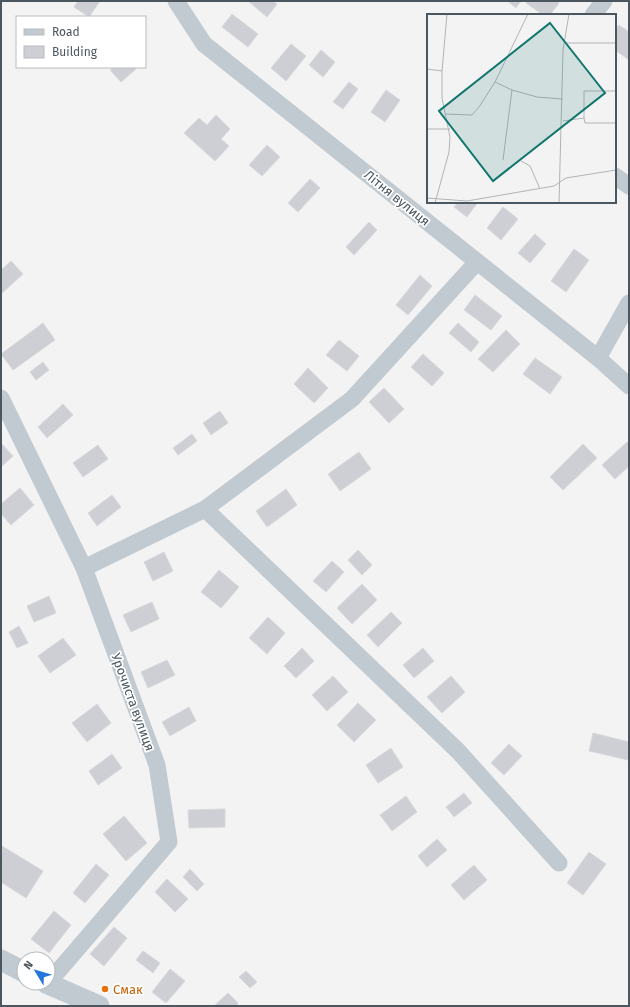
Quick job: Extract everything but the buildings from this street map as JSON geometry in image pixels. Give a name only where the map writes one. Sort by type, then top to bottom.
[{"type":"street","name":"Літня вулиця","points":[[176,1],[204,44],[598,358],[629,386]]},
{"type":"street","points":[[594,14],[604,1]]},
{"type":"street","points":[[616,177],[629,186]]},
{"type":"street","points":[[84,568],[205,509],[352,399],[477,262]]},
{"type":"street","points":[[598,358],[629,303]]},
{"type":"street","name":"Урочиста вулиця","points":[[1,398],[84,568],[156,765],[170,842],[56,973]]},
{"type":"street","points":[[205,509],[458,751],[559,863]]},
{"type":"street","points":[[1,960],[16,968]]},
{"type":"street","points":[[56,987],[99,1006]]},
{"type":"place","name":"Смак","points":[[105,989]]}]
